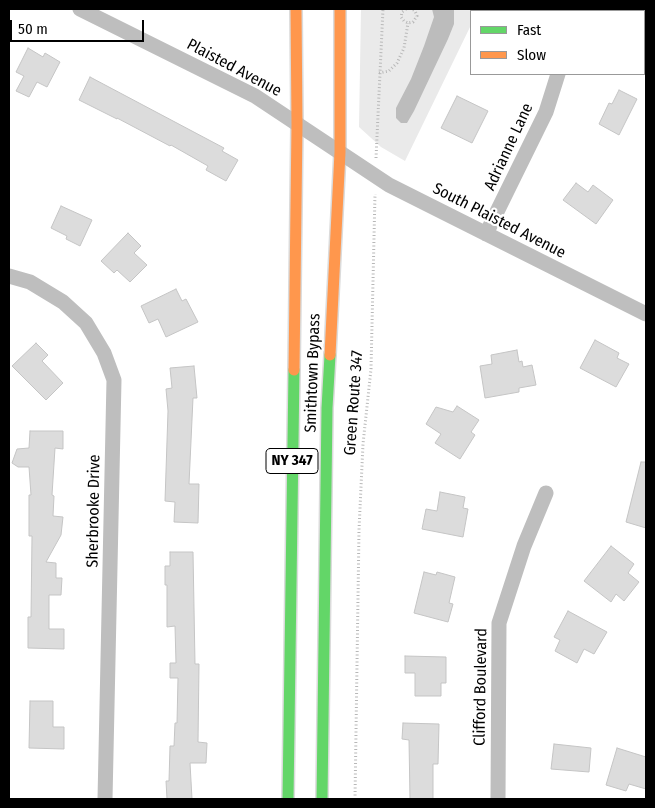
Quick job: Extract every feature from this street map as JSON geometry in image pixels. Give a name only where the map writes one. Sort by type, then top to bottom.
[{"type":"highway","name":"Smithtown Bypass","points":[[288,799],[297,124],[296,9]]},
{"type":"highway","name":"Smithtown Bypass","points":[[322,799],[327,408],[340,152],[340,9]]},
{"type":"street","name":"Plaisted Avenue","points":[[80,9],[255,96],[340,152]]},
{"type":"street","name":"Adrianne Lane","points":[[486,234],[546,112],[558,75]]},
{"type":"street","name":"South Plaisted Avenue","points":[[340,152],[389,185],[646,314]]},
{"type":"street","name":"Sherbrooke Drive","points":[[9,276],[30,282],[63,302],[86,323],[104,353],[114,380],[105,799]]},
{"type":"street","name":"Clifford Boulevard","points":[[498,799],[499,623],[524,546],[546,493]]},
{"type":"path","name":"Green Route 347","points":[[355,799],[359,530],[363,444],[371,368],[379,73],[383,9]]},
{"type":"path","points":[[406,9],[402,12],[402,17],[408,23]]},
{"type":"path","points":[[408,23],[413,22],[416,16],[415,11],[412,9]]},
{"type":"path","points":[[379,73],[389,71],[397,63],[404,48],[408,23]]},
{"type":"shaded area","points":[[361,9],[476,9],[470,10],[470,27],[405,161],[381,147],[359,127]]},
{"type":"shaded area","points":[[432,9],[454,9],[454,24],[414,111],[407,123],[401,123],[396,118],[396,108],[411,79],[424,46],[434,17]]},
{"type":"building","points":[[28,48],[43,57],[45,53],[60,62],[47,87],[37,82],[29,97],[16,91],[24,76],[16,72]]},
{"type":"building","points":[[90,77],[224,148],[222,151],[238,160],[226,181],[206,170],[208,166],[171,145],[79,100]]},
{"type":"building","points":[[619,90],[637,99],[619,135],[599,124],[609,103],[612,104]]},
{"type":"building","points":[[457,96],[488,111],[472,143],[441,128]]},
{"type":"building","points":[[576,183],[588,192],[593,185],[613,200],[596,224],[563,200]]},
{"type":"building","points":[[61,206],[92,220],[80,246],[66,239],[67,236],[51,228]]},
{"type":"building","points":[[128,233],[141,246],[134,253],[147,265],[130,282],[117,270],[114,273],[101,261]]},
{"type":"building","points":[[176,289],[182,301],[186,299],[198,322],[166,337],[158,319],[149,323],[141,306]]},
{"type":"building","points":[[595,340],[619,353],[617,358],[629,364],[616,387],[580,368]]},
{"type":"building","points":[[36,343],[48,355],[42,361],[63,383],[46,400],[12,366]]},
{"type":"building","points":[[517,350],[519,362],[522,361],[523,367],[532,365],[536,385],[519,388],[519,392],[485,398],[480,366],[492,364],[491,355]]},
{"type":"building","points":[[194,366],[197,398],[193,398],[189,484],[199,484],[198,523],[174,522],[175,502],[165,501],[168,411],[166,389],[172,388],[170,368]]},
{"type":"building","points":[[457,406],[479,420],[471,432],[475,435],[460,459],[435,443],[441,434],[426,424],[436,407],[453,412]]},
{"type":"building","points":[[30,431],[63,431],[63,449],[55,448],[52,495],[54,496],[53,516],[63,517],[61,535],[46,562],[56,563],[56,578],[62,578],[61,595],[49,595],[49,629],[64,629],[64,649],[28,648],[28,617],[31,617],[32,536],[29,536],[29,495],[31,495],[29,467],[18,467],[12,463],[17,449],[29,448]]},
{"type":"building","points":[[641,462],[646,462],[646,528],[626,522]]},
{"type":"building","points":[[440,492],[465,497],[463,508],[468,509],[463,537],[422,529],[426,509],[437,511]]},
{"type":"building","points":[[611,546],[634,564],[628,573],[639,582],[624,601],[616,594],[611,602],[584,581]]},
{"type":"building","points":[[170,552],[193,552],[195,664],[199,664],[198,742],[207,743],[206,763],[190,763],[192,799],[167,799],[166,781],[169,781],[170,746],[174,746],[175,723],[177,723],[178,678],[170,678],[170,663],[176,663],[175,626],[167,627],[165,566],[170,566]]},
{"type":"building","points":[[424,572],[436,575],[437,572],[455,577],[449,603],[453,604],[448,622],[414,613]]},
{"type":"building","points":[[568,611],[607,632],[594,654],[584,649],[577,663],[555,651],[560,640],[554,637]]},
{"type":"building","points":[[405,656],[446,657],[446,683],[441,683],[441,696],[415,696],[415,673],[405,673]]},
{"type":"building","points":[[30,701],[53,701],[53,727],[64,727],[64,749],[29,748]]},
{"type":"building","points":[[403,723],[439,724],[438,764],[433,764],[433,799],[410,799],[409,740],[402,739]]},
{"type":"building","points":[[554,744],[591,748],[589,772],[551,769]]},
{"type":"building","points":[[617,748],[646,757],[646,789],[629,784],[626,791],[606,785]]},
{"type":"traffic: fast","points":[[322,799],[327,408],[330,355]]},
{"type":"traffic: fast","points":[[288,799],[294,370]]},
{"type":"traffic: slow","points":[[294,370],[297,124],[296,9]]},
{"type":"traffic: slow","points":[[330,355],[340,152],[340,9]]}]
